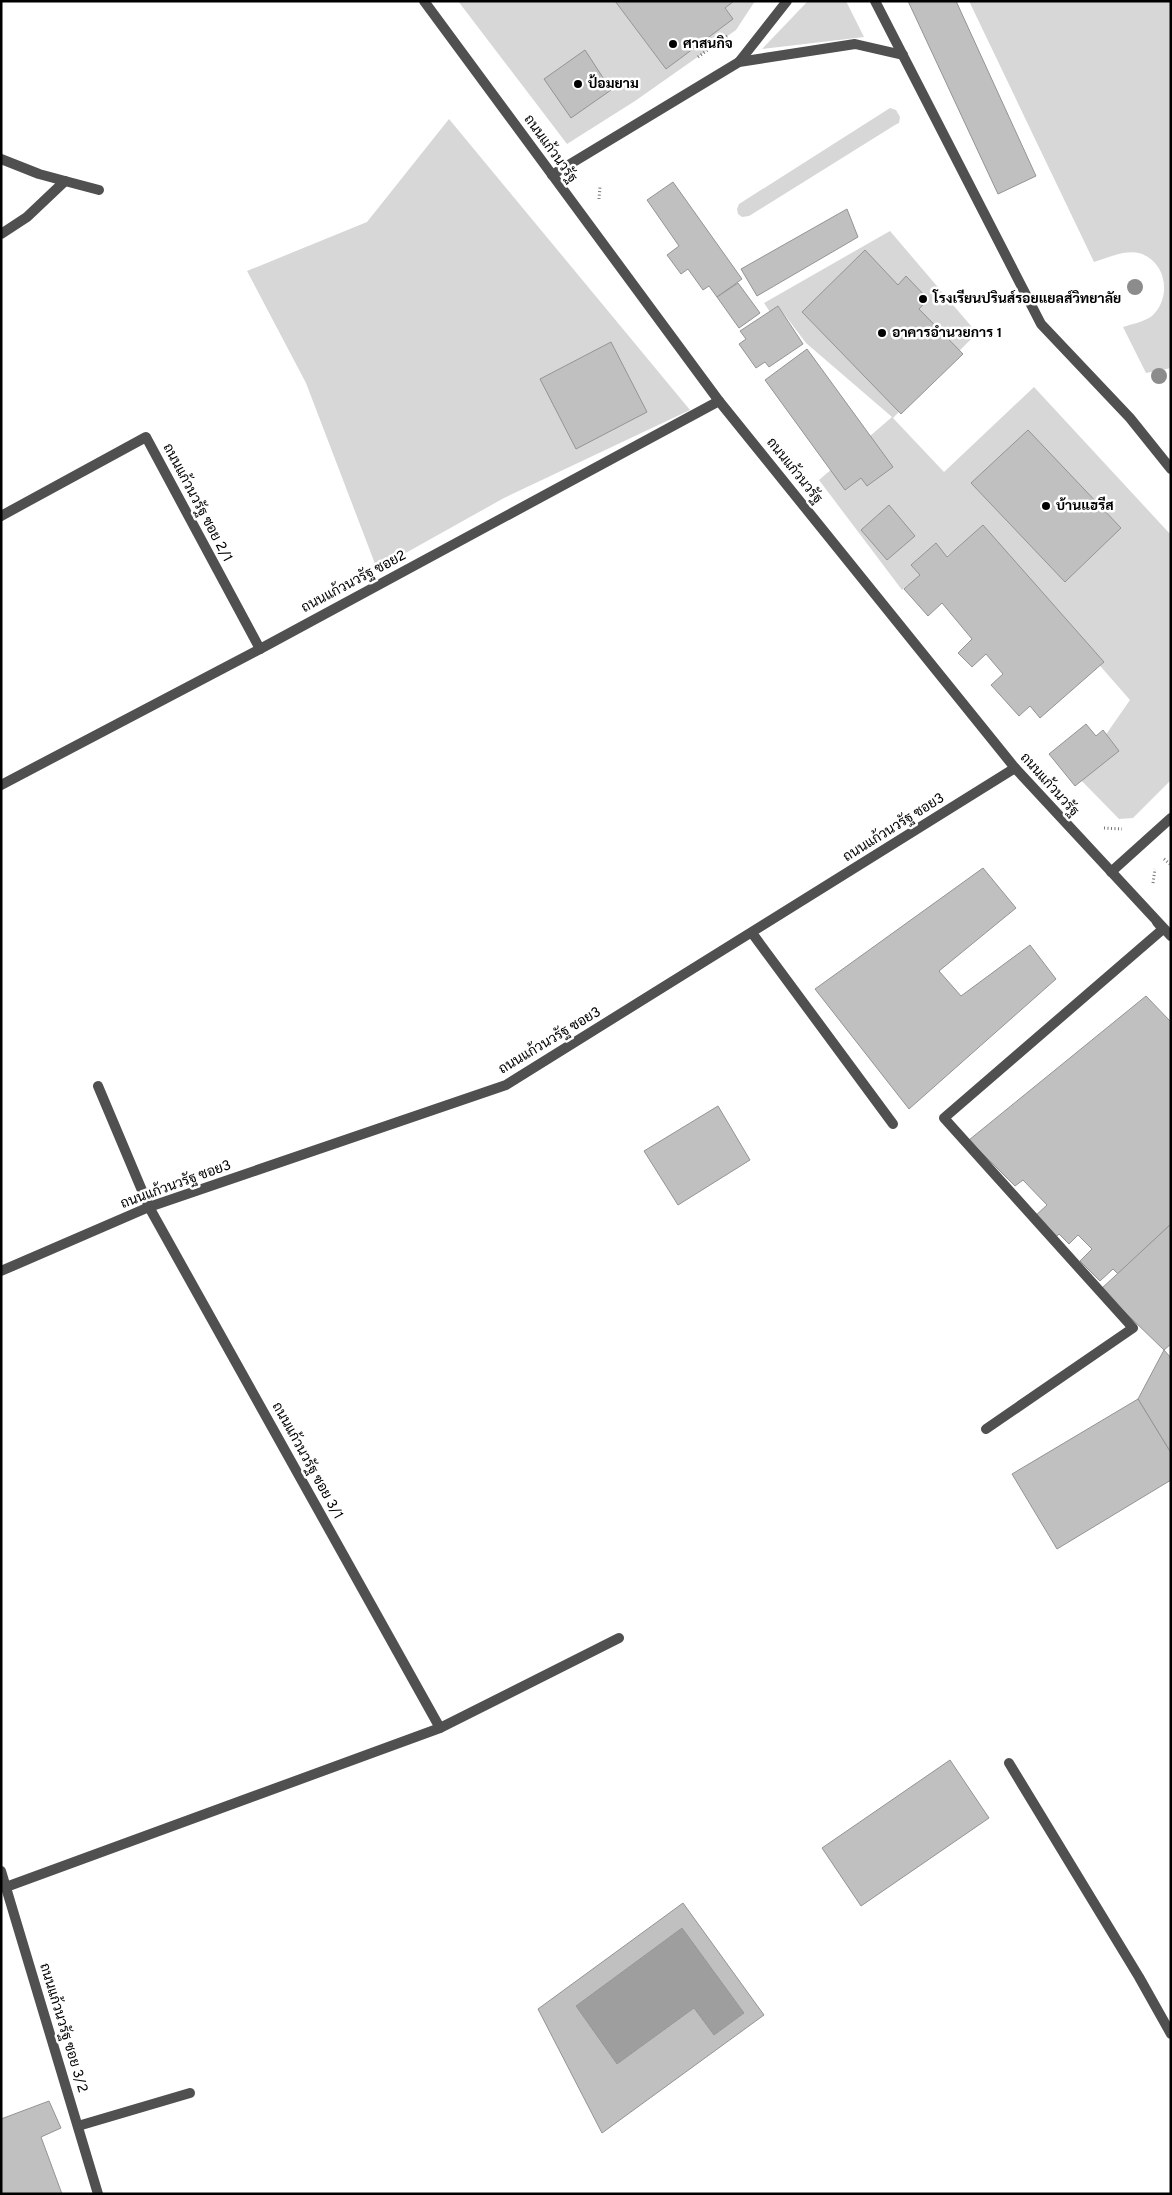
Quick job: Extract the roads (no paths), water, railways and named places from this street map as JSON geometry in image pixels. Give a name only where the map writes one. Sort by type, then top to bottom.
[{"type":"street","name":"ถนนแก้วนวรัฐ","points":[[424,1],[720,401],[1015,768],[1171,936]]},
{"type":"street","points":[[552,175],[738,62],[787,1]]},
{"type":"street","points":[[875,1],[1041,324],[1130,418],[1171,469]]},
{"type":"street","points":[[738,62],[855,44],[903,56]]},
{"type":"street","points":[[1,159],[39,174],[99,190]]},
{"type":"street","points":[[1,234],[27,218],[65,181]]},
{"type":"street","name":"ถนนแก้วนวรัฐ ซอย2","points":[[1,785],[260,649],[720,401]]},
{"type":"street","name":"ถนนแก้วนวรัฐ ซอย 2/1","points":[[1,516],[146,437],[260,649]]},
{"type":"street","name":"ถนนแก้วนวรัฐ ซอย3","points":[[1,1271],[149,1207],[506,1084],[1015,768]]},
{"type":"street","points":[[1111,872],[1171,818]]},
{"type":"street","points":[[986,1429],[1133,1328],[944,1118],[1163,929],[1153,917]]},
{"type":"street","points":[[752,933],[893,1124]]},
{"type":"street","name":"ถนนแก้วนวรัฐ ซอย 3/1","points":[[98,1086],[149,1207],[440,1728]]},
{"type":"street","points":[[6,1887],[440,1728],[619,1638]]},
{"type":"street","points":[[1010,1763],[1140,1977],[1171,2034]]},
{"type":"street","name":"ถนนแก้วนวรัฐ ซอย 3/2","points":[[1,1871],[98,2194]]},
{"type":"street","points":[[78,2126],[190,2093]]},
{"type":"place","name":"ศาสนกิจ","points":[[673,44]]},
{"type":"place","name":"ป้อมยาม","points":[[578,84]]},
{"type":"place","name":"โรงเรียนปรินส์รอยแยลส์วิทยาลัย","points":[[923,299]]},
{"type":"place","name":"อาคารอำนวยการ 1","points":[[882,333]]},
{"type":"place","name":"บ้านแฮรีส","points":[[1046,506]]}]
